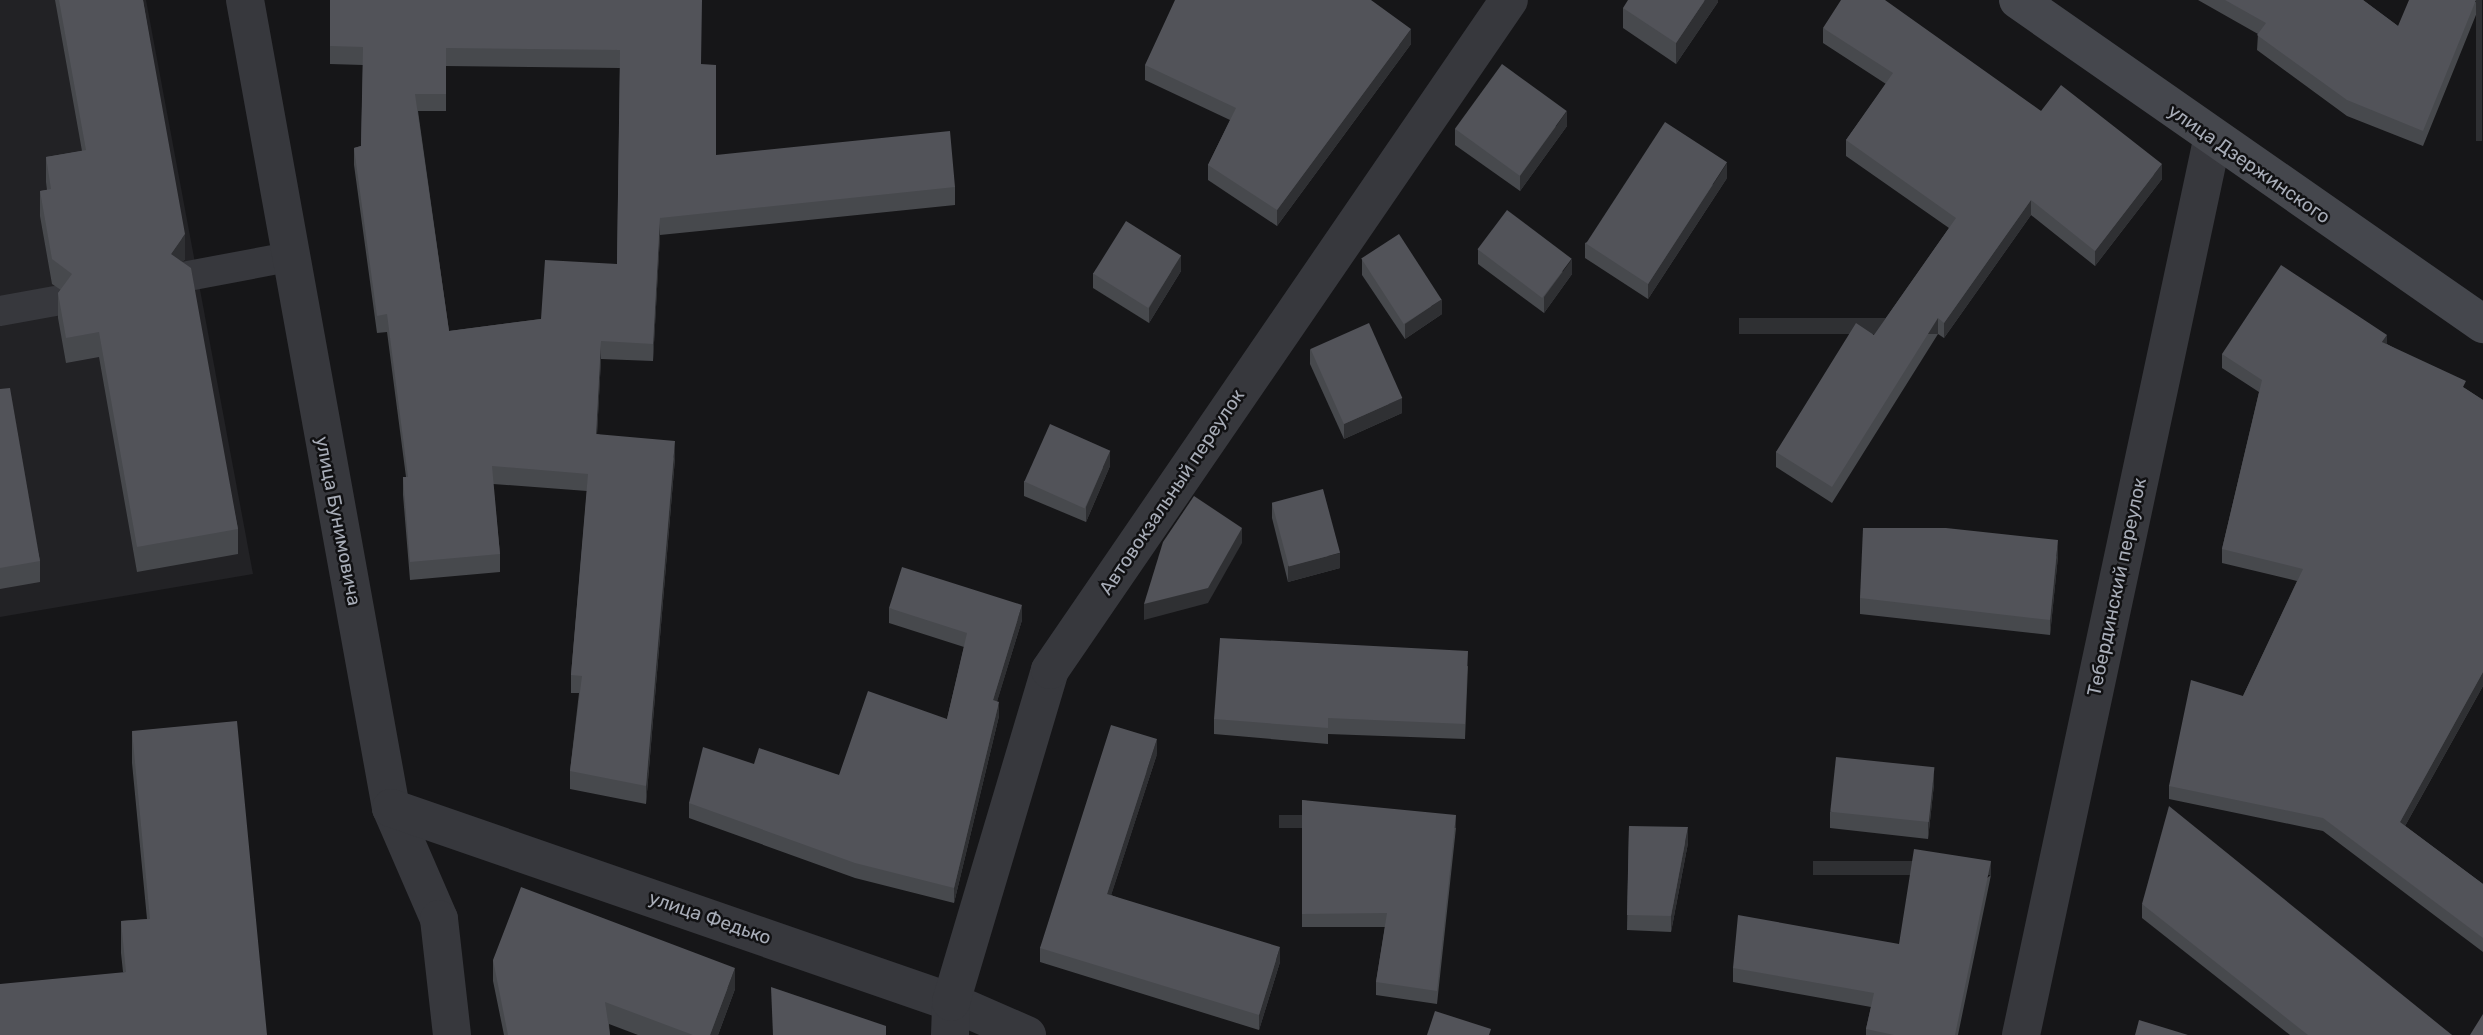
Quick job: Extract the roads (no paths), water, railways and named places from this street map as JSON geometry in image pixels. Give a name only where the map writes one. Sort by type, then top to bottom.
[{"type":"main road","name":"улица Дзержинского","points":[[2018,0],[2212,140],[2483,324]]},
{"type":"street","name":"улица Бунимовича","points":[[245,0],[289,257],[391,807],[439,919],[452,1035]]},
{"type":"street","name":"Автовокзальный переулок","points":[[951,1018],[1050,670],[1509,0]]},
{"type":"street","name":"Тебердинский переулок","points":[[2021,1035],[2212,140]]},
{"type":"street","name":"улица Федько","points":[[391,807],[951,1018],[1027,1035]]},
{"type":"lane","points":[[188,276],[289,257]]},
{"type":"lane","points":[[0,311],[55,301]]}]
